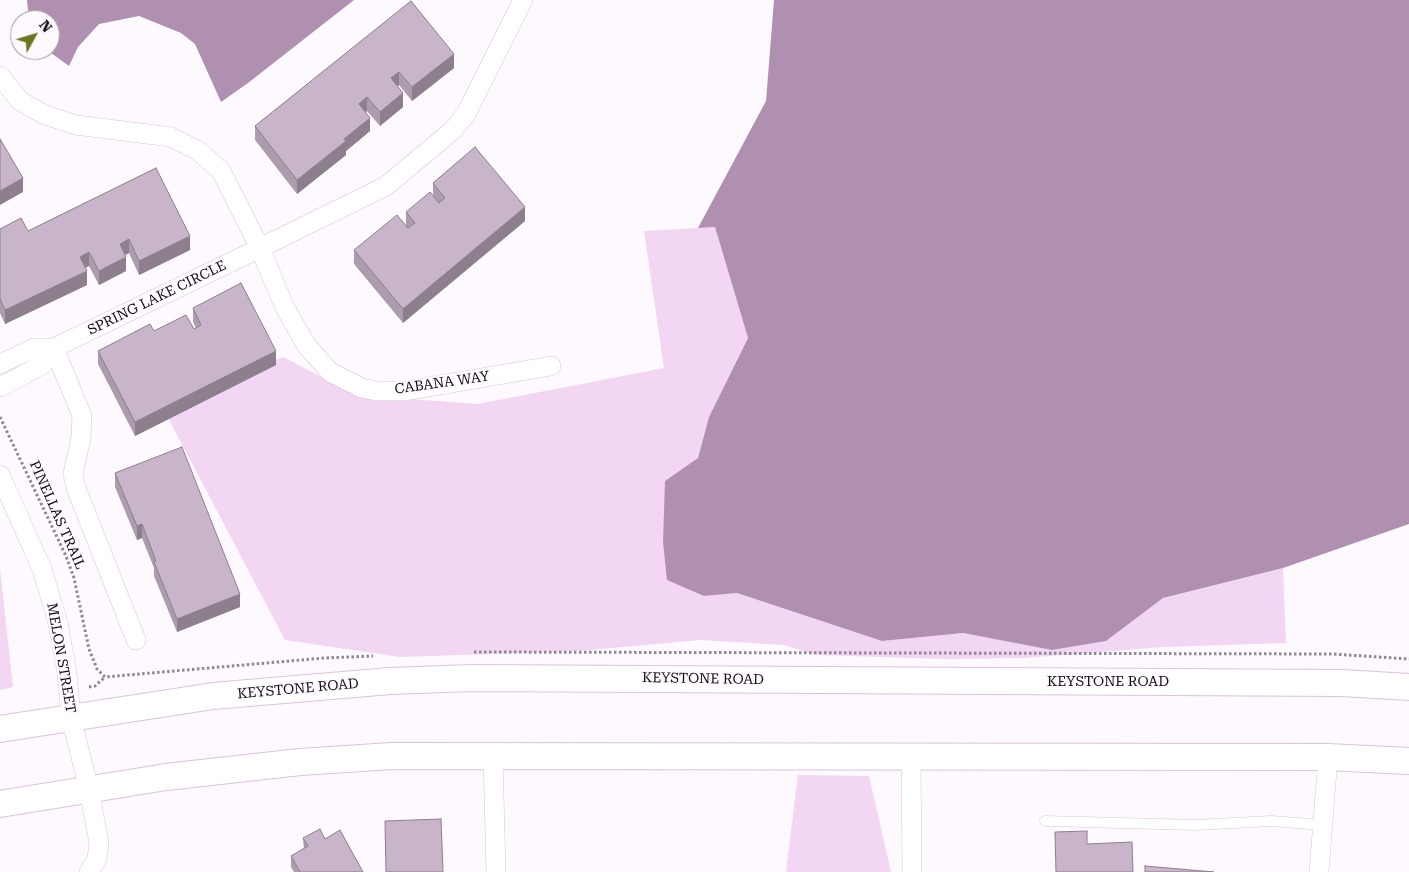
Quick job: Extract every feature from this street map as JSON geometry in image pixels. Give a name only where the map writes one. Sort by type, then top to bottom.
[{"type":"main road","name":"KEYSTONE ROAD","points":[[0,729],[213,696],[390,681],[472,678],[1332,683],[1409,687]]},
{"type":"main road","points":[[0,804],[166,777],[300,762],[391,756],[1328,757],[1409,761]]},
{"type":"street","name":"SPRING LAKE CIRCLE","points":[[0,364],[34,348],[54,348],[386,186],[453,130],[466,114],[523,0]]},
{"type":"street","points":[[0,76],[20,101],[45,115],[92,128],[171,138],[197,150],[221,171],[260,248]]},
{"type":"street","name":"CABANA WAY","points":[[260,248],[285,308],[307,346],[330,372],[362,388],[377,391],[405,391],[551,366]]},
{"type":"street","name":"SPRING LAKE CIRCLE","points":[[0,387],[42,365],[54,348]]},
{"type":"street","points":[[54,348],[82,416],[81,438],[73,474],[76,488],[136,640]]},
{"type":"street","name":"MELON STREET","points":[[0,476],[38,558],[52,600],[65,660],[71,718],[89,789],[99,849],[94,866],[89,872]]},
{"type":"street","points":[[492,756],[496,872]]},
{"type":"street","points":[[911,756],[912,872]]},
{"type":"street","points":[[1320,872],[1328,757]]},
{"type":"lane","points":[[1045,821],[1196,825],[1271,821],[1323,825]]},
{"type":"path","name":"PINELLAS TRAIL","points":[[0,417],[66,556],[74,578],[91,655]]},
{"type":"shaded area","points":[[27,0],[354,0],[221,102],[195,44],[181,33],[139,16],[99,24],[78,47],[69,66],[60,59],[60,10],[28,10]]},
{"type":"shaded area","points":[[774,0],[1409,0],[1409,524],[1283,568],[1163,598],[1106,641],[1052,650],[963,633],[882,641],[737,593],[704,596],[667,580],[663,542],[665,481],[698,458],[709,417],[748,338],[715,227],[698,228],[766,101]]},
{"type":"shaded area","points":[[715,227],[748,338],[709,417],[698,458],[665,482],[704,596],[737,593],[882,641],[963,633],[1052,650],[1106,641],[1163,598],[1283,568],[1286,643],[1163,647],[1025,658],[946,659],[816,655],[784,645],[701,640],[578,651],[400,657],[285,640],[166,414],[208,388],[283,357],[356,395],[478,404],[664,368],[644,231]]},
{"type":"shaded area","points":[[0,569],[13,687],[0,690]]},
{"type":"shaded area","points":[[798,775],[869,776],[891,872],[786,872]]},
{"type":"building","points":[[411,1],[454,54],[412,87],[399,72],[391,78],[403,93],[380,112],[367,97],[359,104],[370,118],[344,139],[346,141],[297,180],[255,126]]},
{"type":"building","points":[[0,139],[23,178],[0,191]]},
{"type":"building","points":[[475,147],[525,207],[403,309],[354,250],[397,215],[408,228],[415,223],[406,212],[430,192],[439,203],[445,198],[433,183]]},
{"type":"building","points":[[156,168],[190,236],[139,261],[129,239],[120,244],[126,257],[99,271],[89,252],[80,257],[87,271],[5,310],[0,299],[0,229],[21,218],[28,231]]},
{"type":"building","points":[[241,283],[276,351],[135,422],[98,351],[150,324],[154,331],[186,315],[194,329],[201,325],[193,308]]},
{"type":"building","points":[[182,447],[240,594],[177,619],[154,562],[156,561],[142,524],[137,526],[115,473]]},
{"type":"building","points":[[441,819],[443,872],[386,872],[385,821]]},
{"type":"building","points":[[320,829],[325,839],[340,830],[363,872],[300,872],[291,856],[308,846],[303,838]]},
{"type":"building","points":[[1087,831],[1087,844],[1132,842],[1133,872],[1056,872],[1055,832]]},
{"type":"building","points":[[1145,866],[1214,872],[1145,872]]}]
